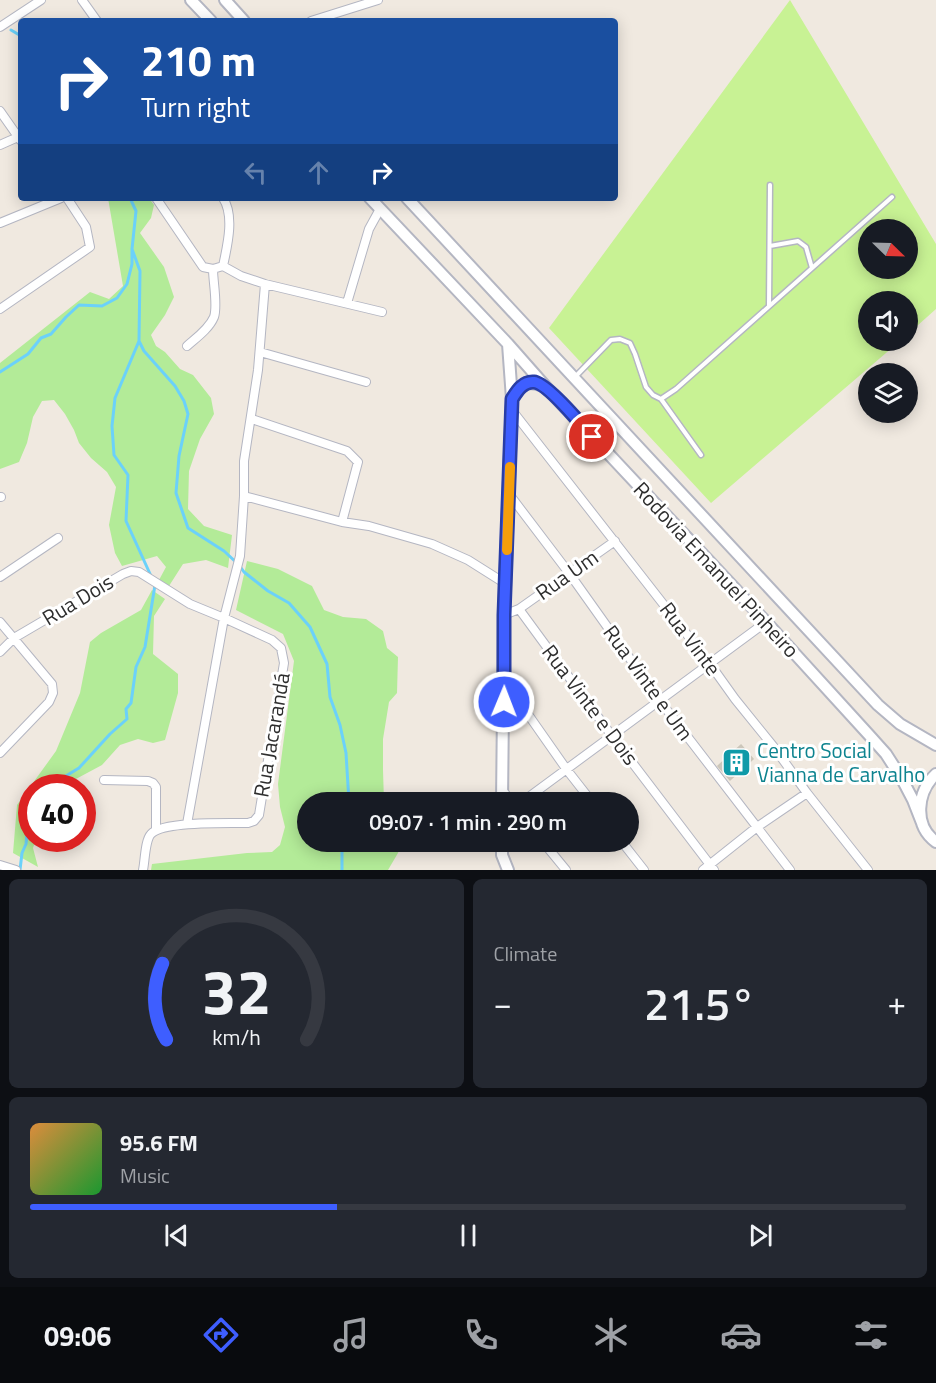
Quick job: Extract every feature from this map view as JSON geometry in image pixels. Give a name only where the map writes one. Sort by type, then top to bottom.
[{"type":"main road","points":[[191,0],[206,18]]},
{"type":"main road","points":[[225,0],[241,18]]},
{"type":"main road","name":"Rodovia Emanuel Pinheiro","points":[[373,201],[766,622],[885,754],[903,781],[922,823],[936,842]]},
{"type":"main road","name":"Rodovia Emanuel Pinheiro","points":[[411,201],[878,705],[900,724],[936,745]]},
{"type":"main road","points":[[502,790],[504,615],[512,404],[508,344]]},
{"type":"main road","points":[[512,404],[517,390],[525,384],[533,382],[545,386]]},
{"type":"main road","points":[[922,823],[920,801],[923,790],[936,774]]},
{"type":"main road","points":[[502,852],[507,870]]},
{"type":"street","points":[[0,27],[41,0]]},
{"type":"street","points":[[82,0],[95,18]]},
{"type":"street","points":[[321,18],[378,0]]},
{"type":"street","points":[[0,111],[18,138]]},
{"type":"street","points":[[0,145],[18,139]]},
{"type":"street","points":[[0,223],[54,201]]},
{"type":"street","points":[[0,309],[90,247],[86,227],[68,201]]},
{"type":"street","points":[[158,201],[203,267],[213,269],[223,266],[241,276],[265,284],[382,312]]},
{"type":"street","points":[[223,266],[229,237],[228,205],[225,201]]},
{"type":"street","points":[[347,303],[369,229],[380,209]]},
{"type":"street","points":[[187,346],[208,327],[214,316],[213,269]]},
{"type":"street","points":[[143,870],[150,834],[156,830],[187,824],[224,618],[240,556],[244,461],[252,419],[260,352],[265,284]]},
{"type":"street","points":[[260,352],[366,382]]},
{"type":"street","name":"Rua Vinte","points":[[512,404],[735,699],[868,870]]},
{"type":"street","points":[[252,419],[347,451],[358,462],[342,522]]},
{"type":"street","name":"Rua Vinte e Um","points":[[509,494],[569,573],[660,701],[790,870]]},
{"type":"street","points":[[244,496],[342,522],[369,526],[432,544],[468,560],[506,585]]},
{"type":"street","points":[[0,577],[58,538]]},
{"type":"street","name":"Rua Um","points":[[519,609],[615,541]]},
{"type":"street","name":"Rua Dois","points":[[0,652],[14,638],[131,571],[139,572],[190,604],[224,618]]},
{"type":"street","points":[[504,615],[519,609]]},
{"type":"street","name":"Rua Vinte e Dois","points":[[519,609],[709,868]]},
{"type":"street","name":"Rua Jacarandá","points":[[187,824],[248,823],[254,821],[259,815],[284,663],[281,648],[272,640],[224,618]]},
{"type":"street","points":[[0,622],[52,684],[53,693],[49,702],[0,753]]},
{"type":"street","points":[[536,792],[766,622]]},
{"type":"street","points":[[504,680],[584,792]]},
{"type":"street","points":[[104,780],[153,783],[156,787],[156,830]]},
{"type":"street","points":[[709,868],[757,828],[807,793]]},
{"type":"street","points":[[551,852],[566,870]]},
{"type":"street","points":[[630,852],[644,870]]},
{"type":"street","points":[[2,865],[16,870]]},
{"type":"lane","points":[[769,306],[770,185]]},
{"type":"lane","points":[[661,399],[892,197]]},
{"type":"lane","points":[[770,246],[798,241],[806,247],[812,268]]},
{"type":"lane","points":[[574,378],[611,340],[620,339],[630,343],[646,387],[653,395],[661,399],[700,454]]},
{"type":"green space","points":[[790,0],[936,244],[936,309],[918,325],[918,291],[858,291],[858,351],[888,351],[874,363],[858,363],[858,377],[711,503],[549,328]]},
{"type":"green space","points":[[109,201],[151,201],[154,205],[151,218],[140,233],[164,267],[174,297],[151,335],[156,346],[165,352],[180,369],[193,375],[211,398],[214,414],[200,439],[189,471],[188,509],[204,526],[232,535],[228,568],[206,560],[183,564],[169,586],[159,580],[166,567],[157,556],[122,566],[115,553],[109,525],[116,487],[107,472],[79,443],[65,414],[54,400],[42,401],[33,417],[27,443],[19,462],[0,469],[0,363],[90,292],[109,299],[123,286]]},
{"type":"green space","points":[[247,561],[278,569],[312,586],[324,610],[343,617],[366,619],[383,631],[387,648],[398,657],[397,693],[389,702],[383,739],[384,792],[297,792],[297,852],[398,852],[388,870],[151,870],[152,864],[272,852],[280,845],[285,827],[278,784],[294,661],[283,634],[236,610]]},
{"type":"green space","points":[[152,590],[165,599],[154,616],[153,654],[178,674],[178,693],[165,740],[153,743],[138,739],[120,745],[102,765],[85,774],[39,774],[56,751],[80,693],[90,642],[141,610]]},
{"type":"green space","points":[[17,805],[18,852],[34,852],[38,867],[13,853]]},
{"type":"building","name":"Centro Social Vianna de Carvalho","points":[[741,745],[753,759],[730,780],[718,766]]},
{"type":"waterway","points":[[11,30],[18,34]]},
{"type":"waterway","points":[[0,372],[28,354],[41,338],[51,334],[79,305],[102,306],[117,298],[127,284],[132,264],[136,211],[131,201]]},
{"type":"waterway","points":[[132,249],[140,271],[139,341],[115,398],[112,426],[114,455],[128,475],[126,521],[151,576]]},
{"type":"waterway","points":[[139,341],[144,351],[175,386],[184,401],[188,414],[179,456],[176,493],[188,528],[224,551],[244,572],[268,591],[289,603],[310,627],[327,664],[330,697],[340,725],[346,753],[348,792]]},
{"type":"waterway","points":[[69,774],[79,768],[127,719],[126,709],[131,703],[136,667],[145,647],[155,585]]},
{"type":"waterway","points":[[20,870],[22,852]]},
{"type":"waterway","points":[[342,852],[342,870]]},
{"type":"slow traffic","points":[[507,550],[510,467]]},
{"type":"place","name":"Centro Social Vianna de Carvalho","points":[[736,763]]},
{"type":"route","points":[[504,702],[504,615],[512,399],[517,390],[525,384],[533,382],[545,386],[592,437]]}]
